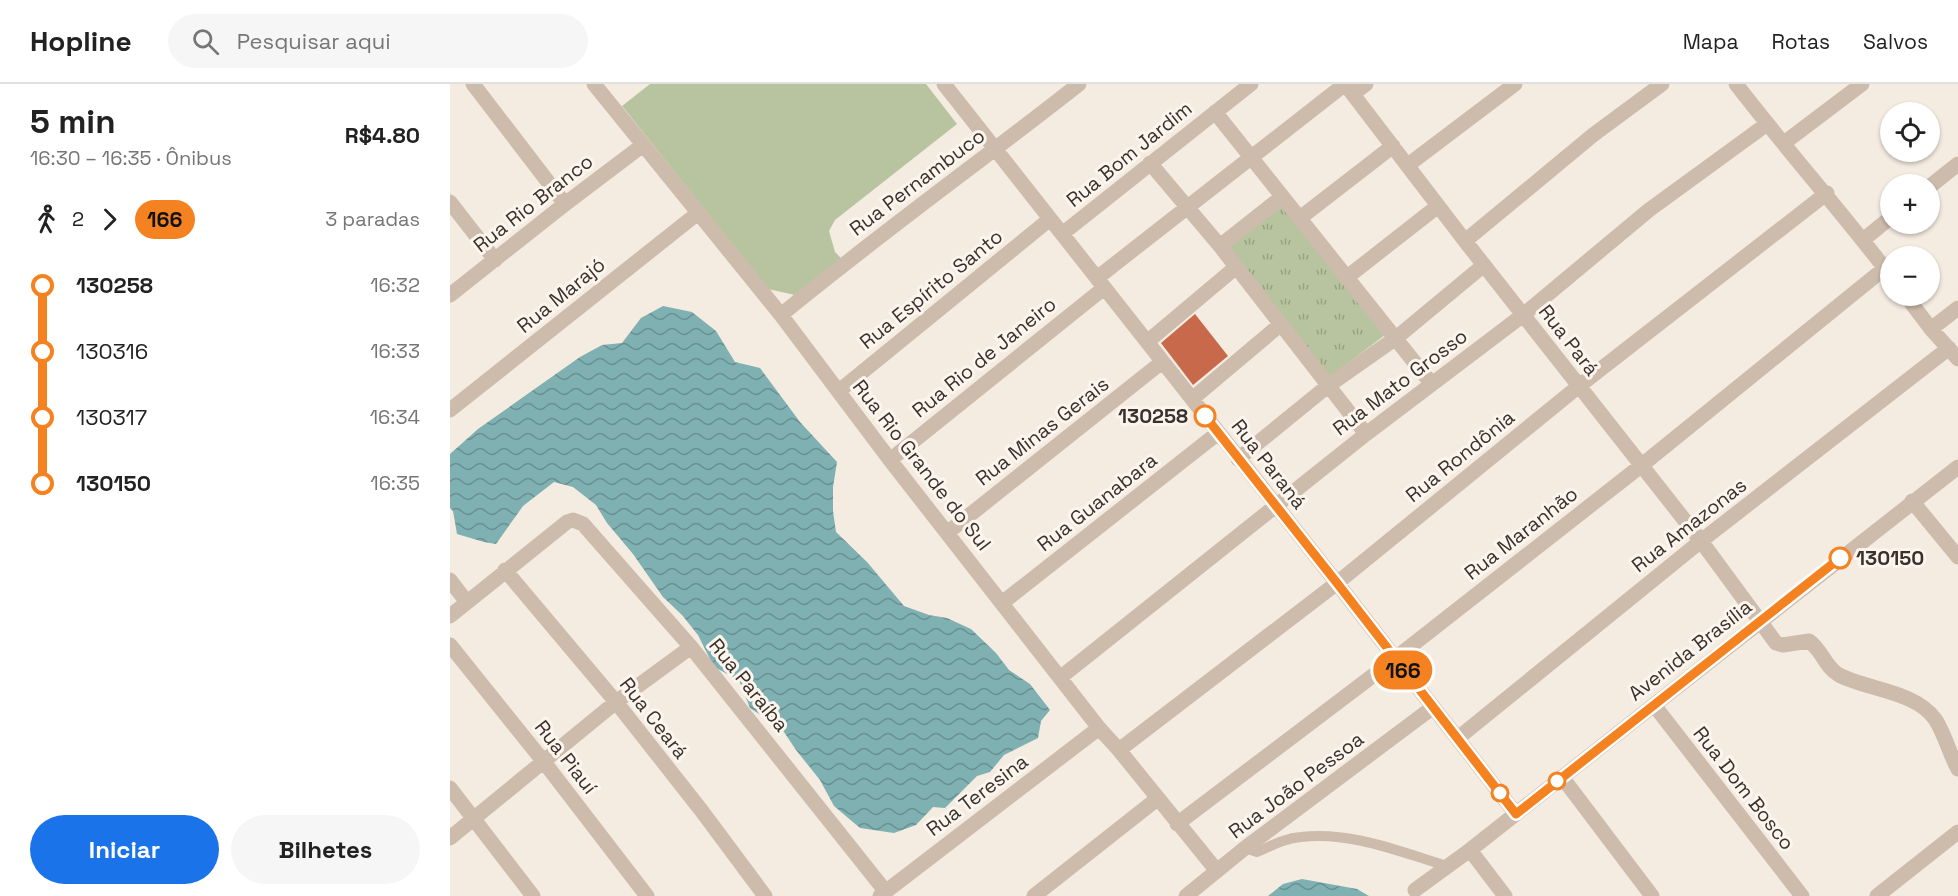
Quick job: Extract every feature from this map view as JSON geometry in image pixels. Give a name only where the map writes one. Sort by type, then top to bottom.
[{"type":"street","points":[[473,84],[565,204]]},
{"type":"street","name":"Rua Rio Grande do Sul","points":[[594,84],[781,315],[890,460],[1099,728],[1217,871]]},
{"type":"street","name":"Rua Paraná","points":[[944,84],[1516,814]]},
{"type":"street","name":"Rua Pernambuco","points":[[781,315],[849,259],[1079,84]]},
{"type":"street","name":"Rua Bom Jardim","points":[[1062,234],[1251,84]]},
{"type":"street","name":"Rua Rio de Janeiro","points":[[890,460],[1187,208],[1348,87],[1366,84]]},
{"type":"street","points":[[1408,165],[1515,84]]},
{"type":"street","points":[[1465,241],[1593,135],[1662,84]]},
{"type":"street","points":[[1736,84],[1827,194],[1880,263]]},
{"type":"street","points":[[1784,143],[1862,84]]},
{"type":"street","name":"Rua Pará","points":[[1348,87],[1465,241],[1701,541],[1776,643],[1780,645],[1809,641],[1816,646],[1830,668],[1838,674],[1864,685],[1888,691],[1919,705],[1933,717],[1958,769]]},
{"type":"street","points":[[1215,112],[1431,383]]},
{"type":"street","name":"Rua Mato Grosso","points":[[1061,677],[1275,505],[1431,383],[1523,315],[1649,210],[1767,124]]},
{"type":"street","name":"Rua Rio Branco","points":[[450,295],[643,145]]},
{"type":"street","points":[[1300,218],[1392,146]]},
{"type":"street","points":[[1150,163],[1220,246],[1366,434]]},
{"type":"street","points":[[1940,178],[1958,164]]},
{"type":"street","name":"Rua Rondônia","points":[[1119,750],[1337,583],[1579,386],[1827,194]]},
{"type":"street","points":[[1220,246],[1282,197]]},
{"type":"street","points":[[450,202],[495,260]]},
{"type":"street","points":[[1346,278],[1438,206]]},
{"type":"street","name":"Rua Marajó","points":[[450,410],[699,213]]},
{"type":"street","name":"Rua Espírito Santo","points":[[839,391],[1050,219]]},
{"type":"street","points":[[1863,240],[1880,226]]},
{"type":"street","points":[[1239,459],[1329,385],[1396,338],[1484,265]]},
{"type":"street","points":[[1147,342],[1235,268]]},
{"type":"street","name":"Rua Maranhão","points":[[1177,824],[1394,659],[1880,278]]},
{"type":"street","points":[[1914,306],[1954,353]]},
{"type":"street","points":[[1931,329],[1958,308]]},
{"type":"street","points":[[1192,399],[1281,324]]},
{"type":"street","name":"Rua Amazonas","points":[[1458,738],[1701,541],[1954,353]]},
{"type":"street","name":"Rua Minas Gerais","points":[[947,533],[1162,362]]},
{"type":"street","name":"Rua Guanabara","points":[[1002,603],[1218,433]]},
{"type":"street","name":"Avenida Brasília","points":[[1415,890],[1470,850],[1958,467]]},
{"type":"street","points":[[1912,501],[1958,557]]},
{"type":"street","name":"Rua Paraíba","points":[[506,570],[567,522],[573,520],[583,524],[691,647],[883,894]]},
{"type":"street","points":[[450,616],[506,570]]},
{"type":"street","name":"Rua Ceará","points":[[506,570],[616,702],[765,896]]},
{"type":"street","points":[[450,580],[466,602]]},
{"type":"street","name":"Rua Piauí","points":[[450,645],[647,896]]},
{"type":"street","points":[[450,838],[616,702],[691,647]]},
{"type":"street","name":"Rua Dom Bosco","points":[[1654,705],[1802,896]]},
{"type":"street","name":"Rua João Pessoa","points":[[1186,896],[1245,848],[1432,708]]},
{"type":"street","name":"Rua Teresina","points":[[883,894],[1099,728]]},
{"type":"street","points":[[1562,777],[1652,896]]},
{"type":"street","points":[[450,789],[533,896]]},
{"type":"street","points":[[1034,896],[1157,799]]},
{"type":"street","points":[[1877,896],[1958,832]]},
{"type":"street","points":[[1245,848],[1257,852],[1285,840],[1301,837],[1343,837],[1447,866]]},
{"type":"street","points":[[1470,850],[1505,896]]},
{"type":"green space","points":[[650,84],[926,84],[957,124],[835,220],[829,231],[835,252],[842,259],[795,295],[768,289],[622,106]]},
{"type":"green space","points":[[1284,197],[1389,332],[1328,378],[1226,248]]},
{"type":"water","points":[[663,306],[692,312],[716,331],[735,362],[760,368],[800,422],[837,462],[833,487],[836,532],[867,562],[904,606],[929,615],[947,618],[971,629],[996,653],[1009,670],[1030,684],[1050,710],[1041,721],[1038,738],[1004,755],[990,772],[977,776],[945,808],[933,807],[916,825],[894,833],[860,828],[834,806],[820,780],[782,729],[750,708],[739,680],[714,667],[698,635],[663,597],[596,505],[573,487],[554,482],[523,506],[496,544],[457,534],[453,511],[450,508],[450,454],[478,429],[580,357],[602,345],[622,343],[641,318]]},
{"type":"water","points":[[1302,879],[1357,889],[1369,896],[1268,896],[1283,884]]},
{"type":"building","points":[[1195,314],[1228,356],[1193,385],[1161,343]]},
{"type":"bus line","name":"166","points":[[1205,416],[1516,814],[1840,558]]},
{"type":"place","name":"130258","points":[[1205,416]]},
{"type":"place","name":"130150","points":[[1840,558]]}]
